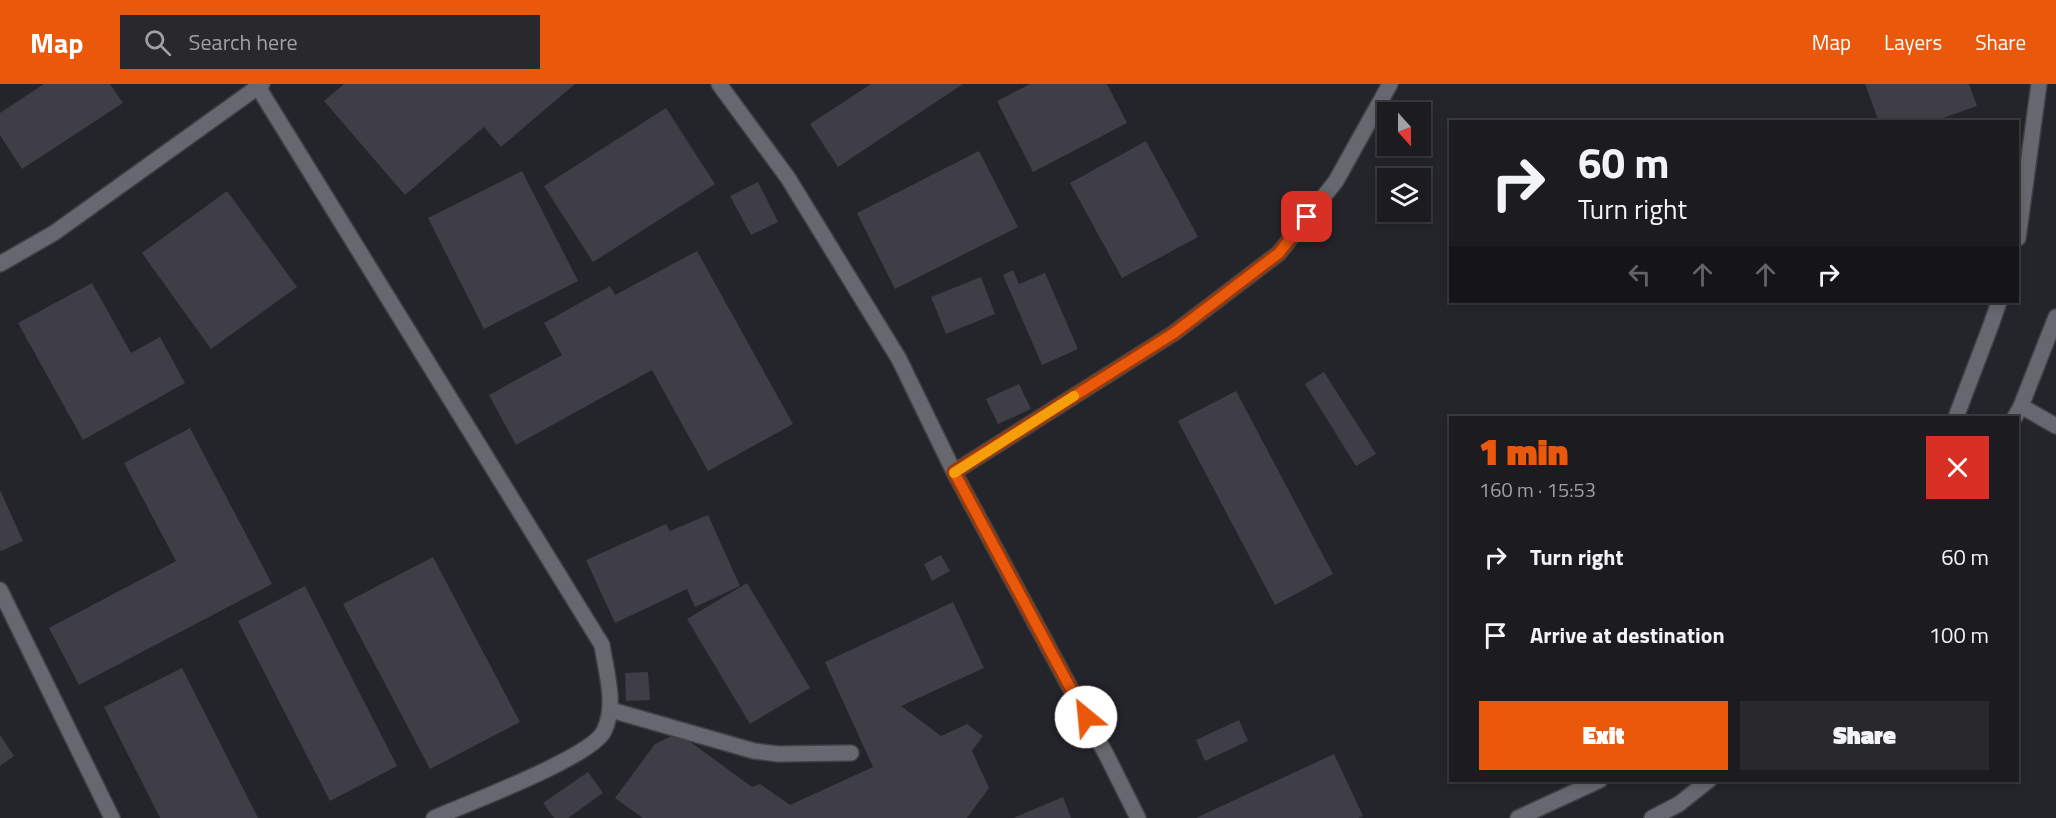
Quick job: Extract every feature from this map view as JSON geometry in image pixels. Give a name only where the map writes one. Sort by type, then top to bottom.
[{"type":"street","points":[[719,84],[788,178],[893,349],[954,472],[1138,818]]},
{"type":"street","points":[[954,472],[1174,333],[1279,253],[1336,181],[1390,84]]},
{"type":"street","points":[[2019,231],[2039,84]]},
{"type":"street","points":[[0,264],[54,233],[260,85],[602,645],[611,710],[604,733],[572,759],[434,818]]},
{"type":"street","points":[[1956,416],[1999,303]]},
{"type":"street","points":[[2056,317],[2018,412],[2056,426]]},
{"type":"street","points":[[0,590],[112,818]]},
{"type":"street","points":[[611,710],[754,751],[777,754],[851,753]]},
{"type":"street","points":[[1518,818],[1596,782]]},
{"type":"street","points":[[1652,818],[1679,804],[1706,782]]},
{"type":"building","points":[[44,84],[110,84],[123,103],[22,169],[0,135],[0,113]]},
{"type":"building","points":[[344,84],[575,84],[501,147],[484,127],[405,195],[324,101]]},
{"type":"building","points":[[871,84],[963,84],[838,167],[810,124]]},
{"type":"building","points":[[1030,84],[1107,84],[1127,123],[1033,172],[997,101]]},
{"type":"building","points":[[1865,84],[1969,84],[1977,106],[1943,118],[1944,120],[1878,120]]},
{"type":"building","points":[[666,108],[715,184],[593,262],[544,186]]},
{"type":"building","points":[[1146,141],[1198,237],[1122,278],[1070,183]]},
{"type":"building","points":[[979,151],[1018,227],[895,289],[857,213]]},
{"type":"building","points":[[522,171],[578,281],[484,329],[428,218]]},
{"type":"building","points":[[758,182],[778,222],[751,235],[730,196]]},
{"type":"building","points":[[227,191],[297,287],[211,349],[142,253]]},
{"type":"building","points":[[697,251],[793,424],[708,471],[652,370],[516,445],[489,395],[562,355],[544,323],[610,286],[615,295]]},
{"type":"building","points":[[1013,270],[1019,284],[1045,273],[1078,349],[1042,365],[1003,275]]},
{"type":"building","points":[[981,277],[995,314],[946,334],[931,297]]},
{"type":"building","points":[[92,283],[131,353],[160,337],[185,383],[83,440],[18,323]]},
{"type":"building","points":[[1324,372],[1376,454],[1356,466],[1305,384]]},
{"type":"building","points":[[1019,384],[1031,409],[998,424],[986,399]]},
{"type":"building","points":[[1236,391],[1333,574],[1275,605],[1178,421]]},
{"type":"building","points":[[190,428],[272,584],[79,685],[49,628],[176,561],[124,463]]},
{"type":"building","points":[[0,490],[23,541],[1,551],[0,549]]},
{"type":"building","points":[[708,515],[740,586],[695,607],[687,589],[615,623],[586,560],[666,524],[670,531]]},
{"type":"building","points":[[941,555],[950,571],[932,581],[924,564]]},
{"type":"building","points":[[433,557],[520,722],[430,769],[343,604]]},
{"type":"building","points":[[747,583],[810,688],[750,724],[687,619]]},
{"type":"building","points":[[305,586],[397,766],[330,801],[238,621]]},
{"type":"building","points":[[953,602],[984,668],[901,706],[941,736],[967,724],[983,736],[972,751],[989,788],[967,818],[643,818],[615,798],[655,744],[678,733],[752,787],[760,784],[790,805],[873,767],[825,662]]},
{"type":"building","points":[[182,668],[258,818],[160,818],[104,707]]},
{"type":"building","points":[[648,672],[650,700],[626,701],[625,673]]},
{"type":"building","points":[[1239,720],[1248,741],[1205,761],[1196,740]]},
{"type":"building","points":[[0,735],[14,756],[0,766]]},
{"type":"building","points":[[1334,754],[1363,816],[1358,818],[1196,818]]},
{"type":"building","points":[[588,772],[603,793],[568,818],[554,818],[543,803]]},
{"type":"building","points":[[1063,797],[1071,818],[1013,818]]},
{"type":"slow traffic","points":[[954,473],[1074,396]]},
{"type":"route","points":[[1086,717],[954,472],[1174,333],[1279,253],[1307,217]]}]
